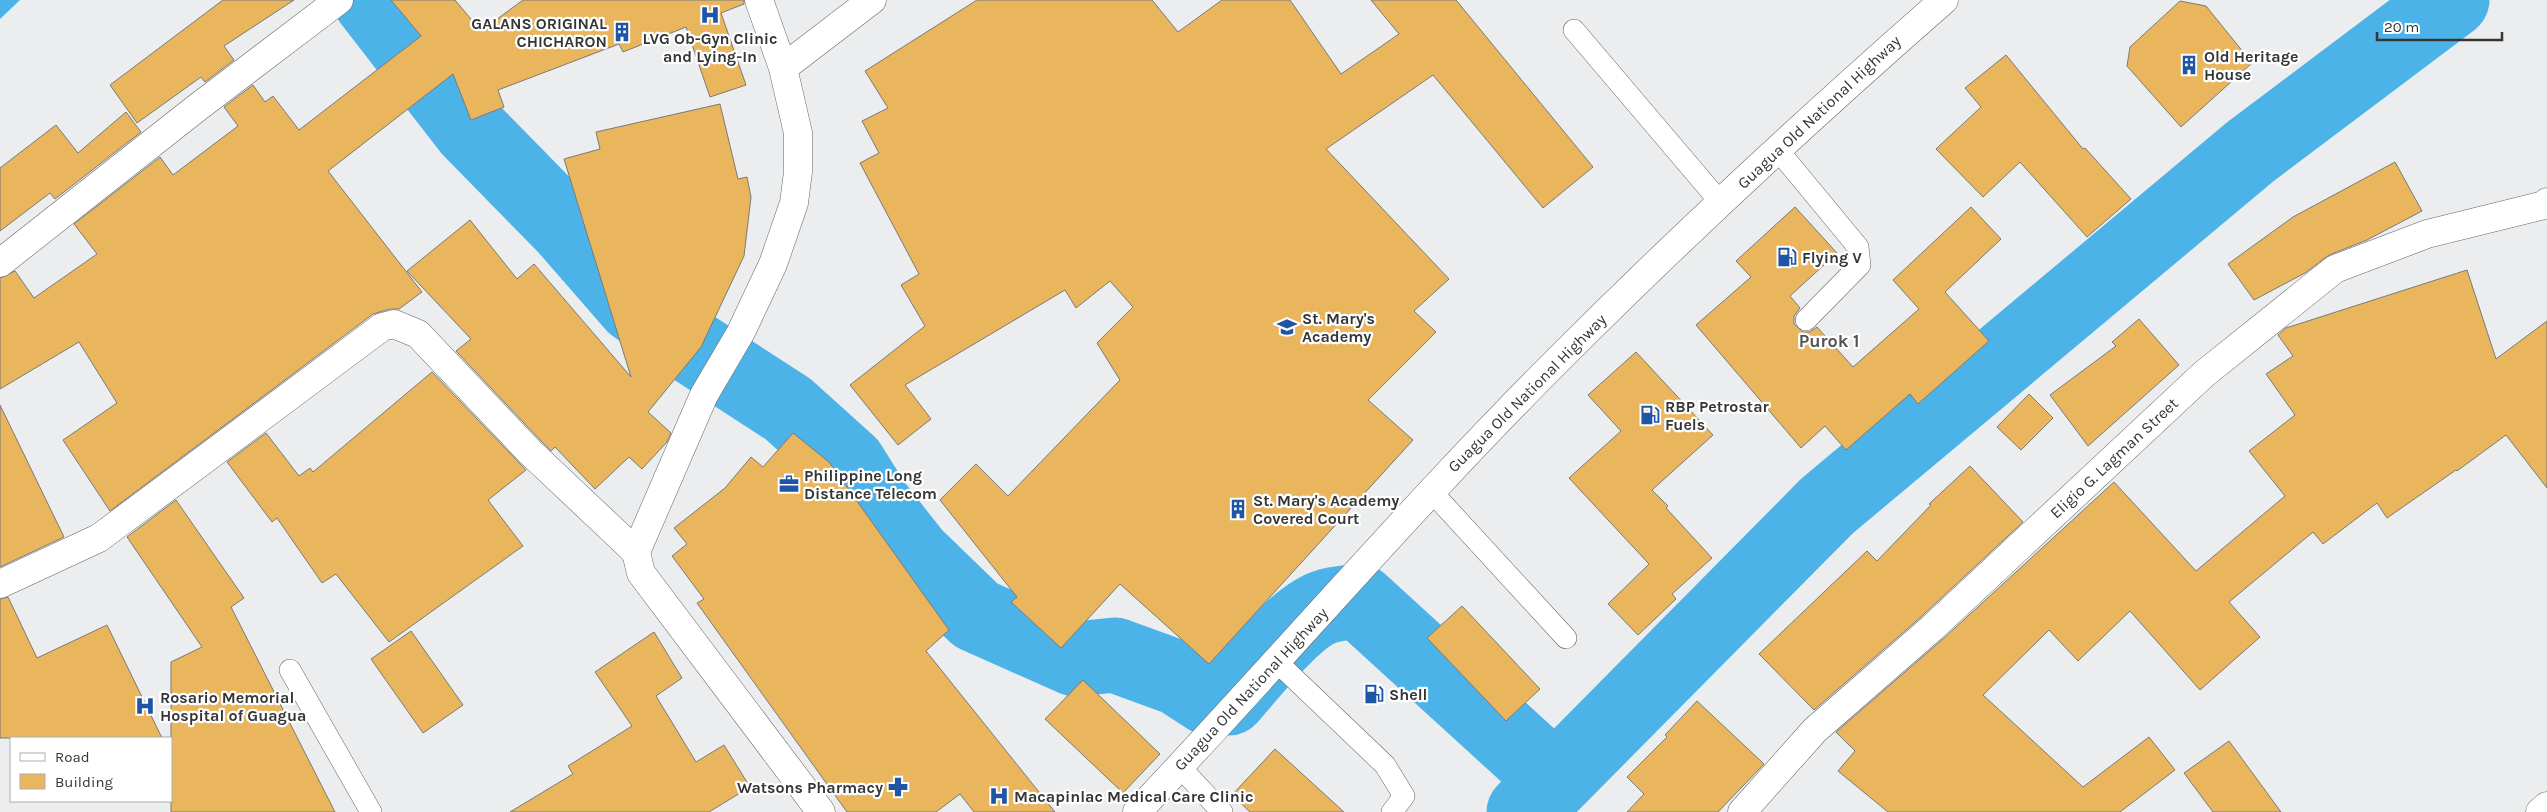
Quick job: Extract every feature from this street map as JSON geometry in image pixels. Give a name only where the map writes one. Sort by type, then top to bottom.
[{"type":"street","points":[[0,263],[198,107],[339,0]]},
{"type":"street","points":[[636,552],[704,395],[741,332],[773,264],[794,203],[798,172],[798,133],[783,68],[759,0]]},
{"type":"street","points":[[783,68],[872,0]]},
{"type":"street","name":"Guagua Old National Highway","points":[[1137,812],[1285,654],[1431,491],[1565,352],[1778,149],[1944,0]]},
{"type":"street","name":"Eligio G. Lagman Street","points":[[1742,812],[1815,730],[1932,628],[2204,374],[2334,269],[2427,234],[2546,206]]},
{"type":"street","points":[[0,584],[99,538],[382,327],[394,324],[418,334],[530,452],[636,552],[641,573],[821,812]]},
{"type":"street","points":[[2540,812],[2547,806]]},
{"type":"lane","points":[[1574,30],[1721,203]]},
{"type":"lane","points":[[1778,149],[1858,247],[1860,256],[1860,265],[1806,320]]},
{"type":"lane","points":[[1431,491],[1566,638]]},
{"type":"lane","points":[[1285,654],[1385,765],[1404,796],[1392,812]]},
{"type":"lane","points":[[290,670],[371,812]]},
{"type":"lane","points":[[1180,767],[1222,812]]},
{"type":"water","points":[[0,0],[20,0],[0,19]]},
{"type":"building","points":[[223,0],[294,0],[224,46],[234,60],[205,82],[201,77],[137,123],[110,85]]},
{"type":"building","points":[[391,0],[455,0],[481,31],[523,0],[744,0],[744,4],[721,13],[746,85],[710,97],[686,27],[623,52],[619,44],[498,90],[504,107],[471,120],[453,74],[328,171],[422,292],[399,309],[390,309],[373,314],[110,511],[63,440],[117,403],[79,342],[0,389],[0,278],[15,271],[34,298],[97,254],[74,224],[160,157],[173,175],[238,126],[224,107],[253,85],[265,102],[273,96],[299,130],[421,36]]},
{"type":"building","name":"St. Mary's Academy","points":[[977,0],[1152,0],[1178,32],[1222,0],[1290,0],[1341,74],[1399,34],[1371,0],[1456,0],[1593,167],[1543,208],[1433,75],[1326,149],[1449,279],[1414,311],[1436,332],[1368,400],[1413,440],[1209,664],[1120,584],[1061,648],[1011,602],[1017,597],[940,500],[976,464],[1008,496],[1120,380],[1097,343],[1133,307],[1110,281],[1076,308],[1065,290],[905,385],[931,419],[898,445],[850,385],[925,326],[901,285],[919,274],[860,163],[879,153],[862,121],[888,108],[865,71]]},
{"type":"building","name":"Old Heritage House","points":[[2180,1],[2206,6],[2252,63],[2181,127],[2127,66],[2130,47]]},
{"type":"building","points":[[2006,55],[2083,149],[2085,148],[2131,199],[2087,237],[2020,162],[1983,197],[1936,149],[1981,107],[1965,88]]},
{"type":"building","points":[[720,104],[738,179],[747,177],[751,197],[744,256],[701,347],[648,412],[671,433],[667,442],[642,469],[629,457],[595,489],[555,447],[551,451],[456,351],[471,339],[407,271],[470,220],[517,279],[534,264],[631,377],[564,159],[600,149],[596,132]]},
{"type":"building","points":[[126,112],[141,132],[55,199],[50,193],[0,231],[0,168],[56,125],[78,153]]},
{"type":"building","points":[[2395,162],[2422,211],[2367,240],[2329,255],[2305,273],[2254,300],[2228,264],[2293,217]]},
{"type":"building","points":[[1795,207],[1837,253],[1790,296],[1800,308],[1794,316],[1794,324],[1803,332],[1810,332],[1817,327],[1853,367],[1919,309],[1893,280],[1971,207],[2001,239],[1945,292],[1989,341],[1918,404],[1910,394],[1846,450],[1825,426],[1801,448],[1696,325],[1751,277],[1736,261]]},
{"type":"building","points":[[2467,270],[2496,359],[2547,321],[2547,488],[2506,435],[2387,518],[2377,503],[2323,544],[2313,532],[2229,602],[2260,637],[2200,690],[2130,611],[2078,661],[2049,630],[1983,695],[2083,787],[2149,737],[2175,770],[2120,812],[1888,812],[1838,771],[1855,751],[1836,732],[1943,639],[2114,482],[2196,571],[2285,496],[2249,451],[2295,415],[2266,374],[2293,356],[2278,335],[2286,328]]},
{"type":"building","points":[[2139,319],[2179,365],[2088,446],[2050,395],[2116,346],[2112,342]]},
{"type":"building","points":[[1636,352],[1713,435],[1652,490],[1712,558],[1672,594],[1676,599],[1638,635],[1608,604],[1649,564],[1569,478],[1621,431],[1588,395]]},
{"type":"building","points":[[432,372],[526,470],[488,500],[523,546],[389,642],[336,574],[322,583],[277,518],[272,522],[227,462],[266,433],[299,476],[310,468],[313,472]]},
{"type":"building","points":[[2029,394],[2053,418],[2021,450],[1997,427]]},
{"type":"building","points":[[0,405],[64,537],[0,567]]},
{"type":"building","points":[[793,433],[829,462],[949,630],[926,651],[1055,812],[974,812],[960,794],[936,812],[847,812],[697,603],[704,599],[672,556],[687,544],[674,528],[725,488],[751,457],[763,467]]},
{"type":"building","points":[[1970,466],[2023,522],[1922,616],[1814,710],[1759,654],[1867,551],[1877,561],[1931,505],[1929,504]]},
{"type":"building","points":[[176,500],[244,598],[231,607],[335,812],[171,812],[171,662],[202,647],[127,537]]},
{"type":"building","points":[[8,597],[37,658],[107,625],[162,737],[0,738],[0,599]]},
{"type":"building","points":[[1462,606],[1540,689],[1506,721],[1427,638]]},
{"type":"building","points":[[411,631],[463,705],[423,733],[371,659]]},
{"type":"building","points":[[654,632],[682,678],[656,696],[696,762],[724,745],[750,787],[709,812],[510,812],[573,774],[568,766],[632,726],[595,672]]},
{"type":"building","points":[[1083,680],[1160,754],[1123,793],[1045,719]]},
{"type":"building","points":[[1697,701],[1764,764],[1718,812],[1627,812],[1644,794],[1627,777],[1667,737],[1665,735]]},
{"type":"building","points":[[2229,741],[2281,812],[2213,812],[2184,773]]},
{"type":"building","points":[[1275,749],[1344,812],[1250,812],[1232,795]]},
{"type":"waterway","points":[[370,0],[470,129],[566,227],[634,305],[691,346],[788,409],[849,464],[874,504],[914,555],[976,615],[1075,659],[1115,655],[1178,678],[1209,698],[1229,698],[1275,646],[1303,620],[1316,611],[1328,606],[1359,601],[1555,780]]},
{"type":"waterway","points":[[1524,812],[1827,506],[2250,152],[2452,0]]},
{"type":"place","name":"LVG Ob-Gyn Clinic and Lying-In","points":[[710,15]]},
{"type":"place","name":"GALANS ORIGINAL CHICHARON","points":[[622,32]]},
{"type":"place","name":"Old Heritage House","points":[[2189,65]]},
{"type":"place","name":"Flying V","points":[[1787,257]]},
{"type":"place","name":"St. Mary's Academy","points":[[1287,327]]},
{"type":"place","name":"RBP Petrostar Fuels","points":[[1650,415]]},
{"type":"place","name":"Philippine Long Distance Telecom","points":[[789,484]]},
{"type":"place","name":"St. Mary's Academy Covered Court","points":[[1238,509]]},
{"type":"place","name":"Shell","points":[[1374,694]]},
{"type":"place","name":"Rosario Memorial Hospital of Guagua","points":[[145,706]]},
{"type":"place","name":"Watsons Pharmacy","points":[[898,787]]},
{"type":"place","name":"Macapinlac Medical Care Clinic","points":[[999,796]]},
{"type":"district","name":"Purok 1","points":[[1829,341]]}]
